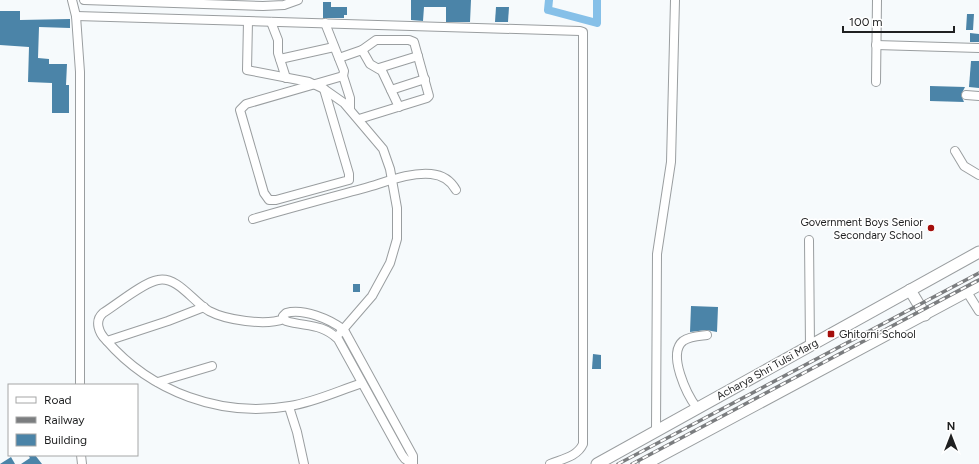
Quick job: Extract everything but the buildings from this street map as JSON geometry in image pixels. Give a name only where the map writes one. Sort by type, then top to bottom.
[{"type":"highway","name":"Acharya Shri Tulsi Marg","points":[[597,464],[979,252]]},
{"type":"highway","points":[[645,464],[979,285]]},
{"type":"highway","points":[[910,290],[925,315]]},
{"type":"street","points":[[72,0],[76,16],[80,72],[80,384]]},
{"type":"street","points":[[84,0],[263,6],[284,4],[298,0]]},
{"type":"street","points":[[656,430],[657,254],[671,162],[675,0]]},
{"type":"street","points":[[876,82],[877,0]]},
{"type":"street","points":[[76,16],[580,31],[584,34],[582,444],[579,451],[574,455],[550,464]]},
{"type":"street","points":[[248,21],[246,69],[248,71],[321,86],[338,97],[359,119],[383,149],[390,169],[398,221],[394,251],[372,296],[344,330],[336,337]]},
{"type":"street","points":[[271,22],[278,40],[280,59],[286,78]]},
{"type":"street","points":[[325,23],[344,71],[343,76],[350,98],[350,109]]},
{"type":"street","points":[[339,58],[362,50],[376,40],[409,40],[414,42],[429,93],[427,98],[359,119]]},
{"type":"street","points":[[876,45],[979,48]]},
{"type":"street","points":[[280,59],[334,47]]},
{"type":"street","points":[[362,50],[370,64],[379,68],[385,76],[390,90],[399,106]]},
{"type":"street","points":[[379,68],[418,56]]},
{"type":"street","points":[[321,86],[349,174],[348,180],[276,200],[269,200],[264,193],[240,110],[246,104],[321,86],[343,76]]},
{"type":"street","points":[[390,90],[425,79]]},
{"type":"street","points":[[966,95],[979,96]]},
{"type":"street","points":[[955,151],[964,166],[979,175]]},
{"type":"street","points":[[253,219],[391,180],[421,174],[433,174],[446,179],[456,190]]},
{"type":"street","points":[[809,240],[810,346]]},
{"type":"street","points":[[284,319],[283,316],[286,313],[300,312],[325,320],[344,330],[413,456],[413,464],[405,460],[402,455],[362,383],[336,337],[325,329],[290,322],[284,319],[273,322],[250,321],[214,313],[172,282],[167,280],[156,280],[149,283],[100,316],[98,325],[107,341],[126,360],[173,391],[207,404],[231,407],[289,407],[362,383]]},
{"type":"street","points":[[967,292],[979,311]]},
{"type":"street","points":[[107,341],[168,322],[204,307]]},
{"type":"street","points":[[697,408],[680,374],[677,360],[678,349],[684,340],[690,337],[707,335]]},
{"type":"street","points":[[158,382],[212,366]]},
{"type":"street","points":[[289,407],[297,432],[304,464]]},
{"type":"waterway","points":[[549,0],[548,10],[597,23],[597,0]]},
{"type":"railway","points":[[618,464],[979,273]]},
{"type":"railway","points":[[632,464],[979,280]]},
{"type":"place","name":"Government Boys Senior Secondary School","points":[[931,228]]},
{"type":"place","name":"Ghitorni School","points":[[831,334]]}]
